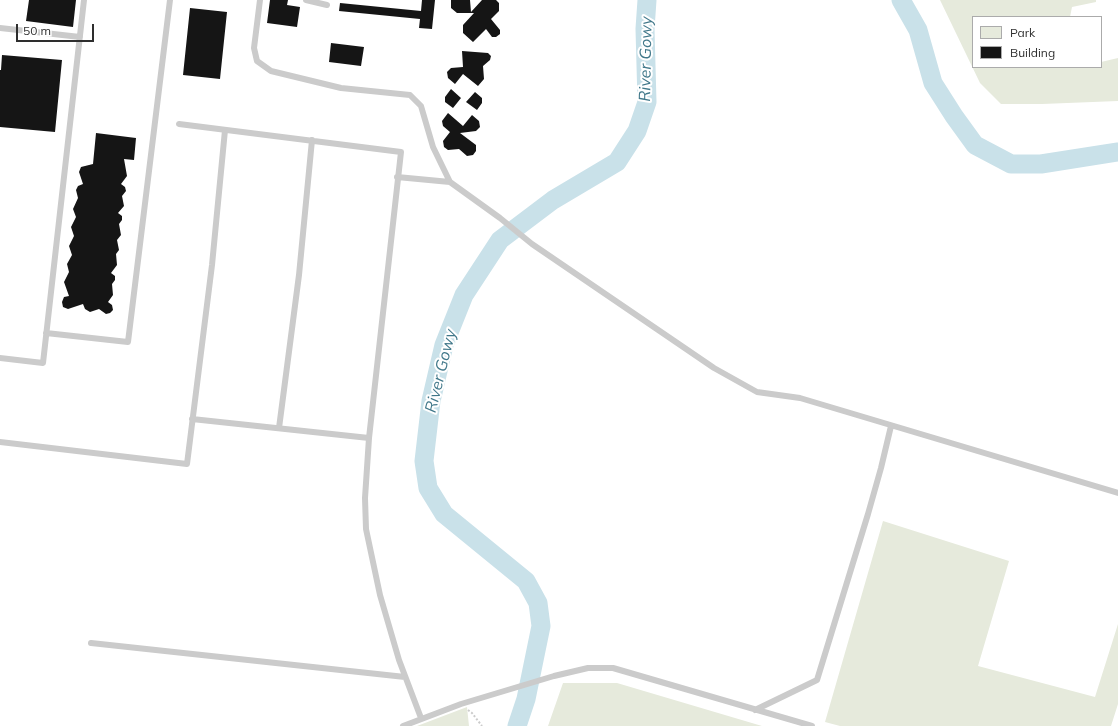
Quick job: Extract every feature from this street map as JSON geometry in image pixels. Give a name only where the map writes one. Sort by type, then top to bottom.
[{"type":"lane","points":[[0,358],[43,363],[84,0]]},
{"type":"lane","points":[[46,333],[128,342],[170,0]]},
{"type":"lane","points":[[260,0],[254,48],[257,61],[271,71],[341,88],[410,95],[421,106],[433,147],[450,182],[500,218],[532,244],[714,368],[757,392],[800,398],[1118,493]]},
{"type":"lane","points":[[306,0],[327,5]]},
{"type":"lane","points":[[0,28],[80,37]]},
{"type":"lane","points":[[179,124],[401,152],[369,438],[365,498],[366,529],[380,595],[399,660],[421,718]]},
{"type":"lane","points":[[0,442],[187,464],[212,265],[225,130]]},
{"type":"lane","points":[[279,428],[299,275],[312,140]]},
{"type":"lane","points":[[397,177],[450,182]]},
{"type":"lane","points":[[192,419],[369,438]]},
{"type":"lane","points":[[755,710],[817,680],[868,514],[891,426]]},
{"type":"lane","points":[[91,643],[406,677]]},
{"type":"lane","points":[[403,726],[461,704],[554,676],[588,668],[613,668],[812,726]]},
{"type":"path","points":[[461,704],[472,713],[482,726]]},
{"type":"green space","points":[[940,0],[1096,0],[1096,2],[1072,7],[1070,16],[972,16],[972,66]]},
{"type":"green space","points":[[1118,58],[1118,101],[1001,104],[980,83],[973,68],[1102,68],[1102,62]]},
{"type":"green space","points":[[883,521],[1009,561],[978,666],[1095,697],[1118,624],[1118,704],[1111,726],[840,726],[825,722]]},
{"type":"green space","points":[[563,683],[617,683],[762,726],[548,726]]},
{"type":"green space","points":[[467,707],[469,726],[417,726]]},
{"type":"building","points":[[29,0],[76,0],[73,27],[26,21]]},
{"type":"building","points":[[270,0],[288,0],[287,5],[300,7],[297,27],[267,23]]},
{"type":"building","points":[[422,0],[435,0],[432,29],[419,28],[420,19],[339,11],[340,3],[421,11]]},
{"type":"building","points":[[451,0],[470,0],[471,12],[482,0],[496,0],[499,3],[499,11],[491,19],[500,30],[500,34],[496,37],[492,37],[486,29],[473,42],[463,33],[463,25],[474,13],[457,13],[451,8]]},
{"type":"building","points":[[190,8],[227,12],[220,79],[183,75]]},
{"type":"building","points":[[331,43],[364,47],[361,66],[329,62]]},
{"type":"building","points":[[462,51],[488,53],[491,56],[490,60],[483,66],[484,79],[478,86],[463,74],[455,84],[448,78],[447,72],[451,68],[463,67]]},
{"type":"building","points":[[2,55],[62,60],[55,132],[0,127],[0,70]]},
{"type":"building","points":[[451,89],[461,98],[453,108],[445,102],[445,97]]},
{"type":"building","points":[[475,92],[482,98],[482,103],[477,110],[466,102]]},
{"type":"building","points":[[448,113],[463,126],[472,115],[479,121],[480,127],[476,131],[460,133],[476,145],[476,151],[473,155],[467,156],[459,149],[448,150],[444,147],[443,141],[450,132],[443,126],[442,121]]},
{"type":"building","points":[[96,133],[136,138],[134,160],[124,159],[127,176],[121,184],[125,187],[126,191],[122,196],[124,206],[118,213],[122,216],[122,220],[119,224],[121,235],[117,240],[119,250],[116,254],[117,265],[111,273],[115,276],[115,280],[112,284],[113,295],[108,302],[112,305],[113,310],[106,314],[99,309],[90,312],[85,309],[83,304],[68,309],[63,307],[62,302],[64,297],[69,296],[64,282],[69,272],[67,264],[72,255],[69,246],[74,236],[71,227],[76,217],[73,209],[78,198],[76,190],[78,186],[83,184],[79,172],[81,167],[93,164]]},
{"type":"waterway","name":"River Gowy","points":[[517,726],[526,699],[541,626],[538,603],[526,581],[444,514],[428,488],[424,461],[431,401],[444,345],[464,295],[500,240],[553,200],[617,162],[637,131],[647,102],[645,29],[647,0]]},
{"type":"waterway","name":"River Gowy","points":[[901,0],[918,30],[933,83],[975,145],[1011,164],[1041,164],[1118,152]]}]
